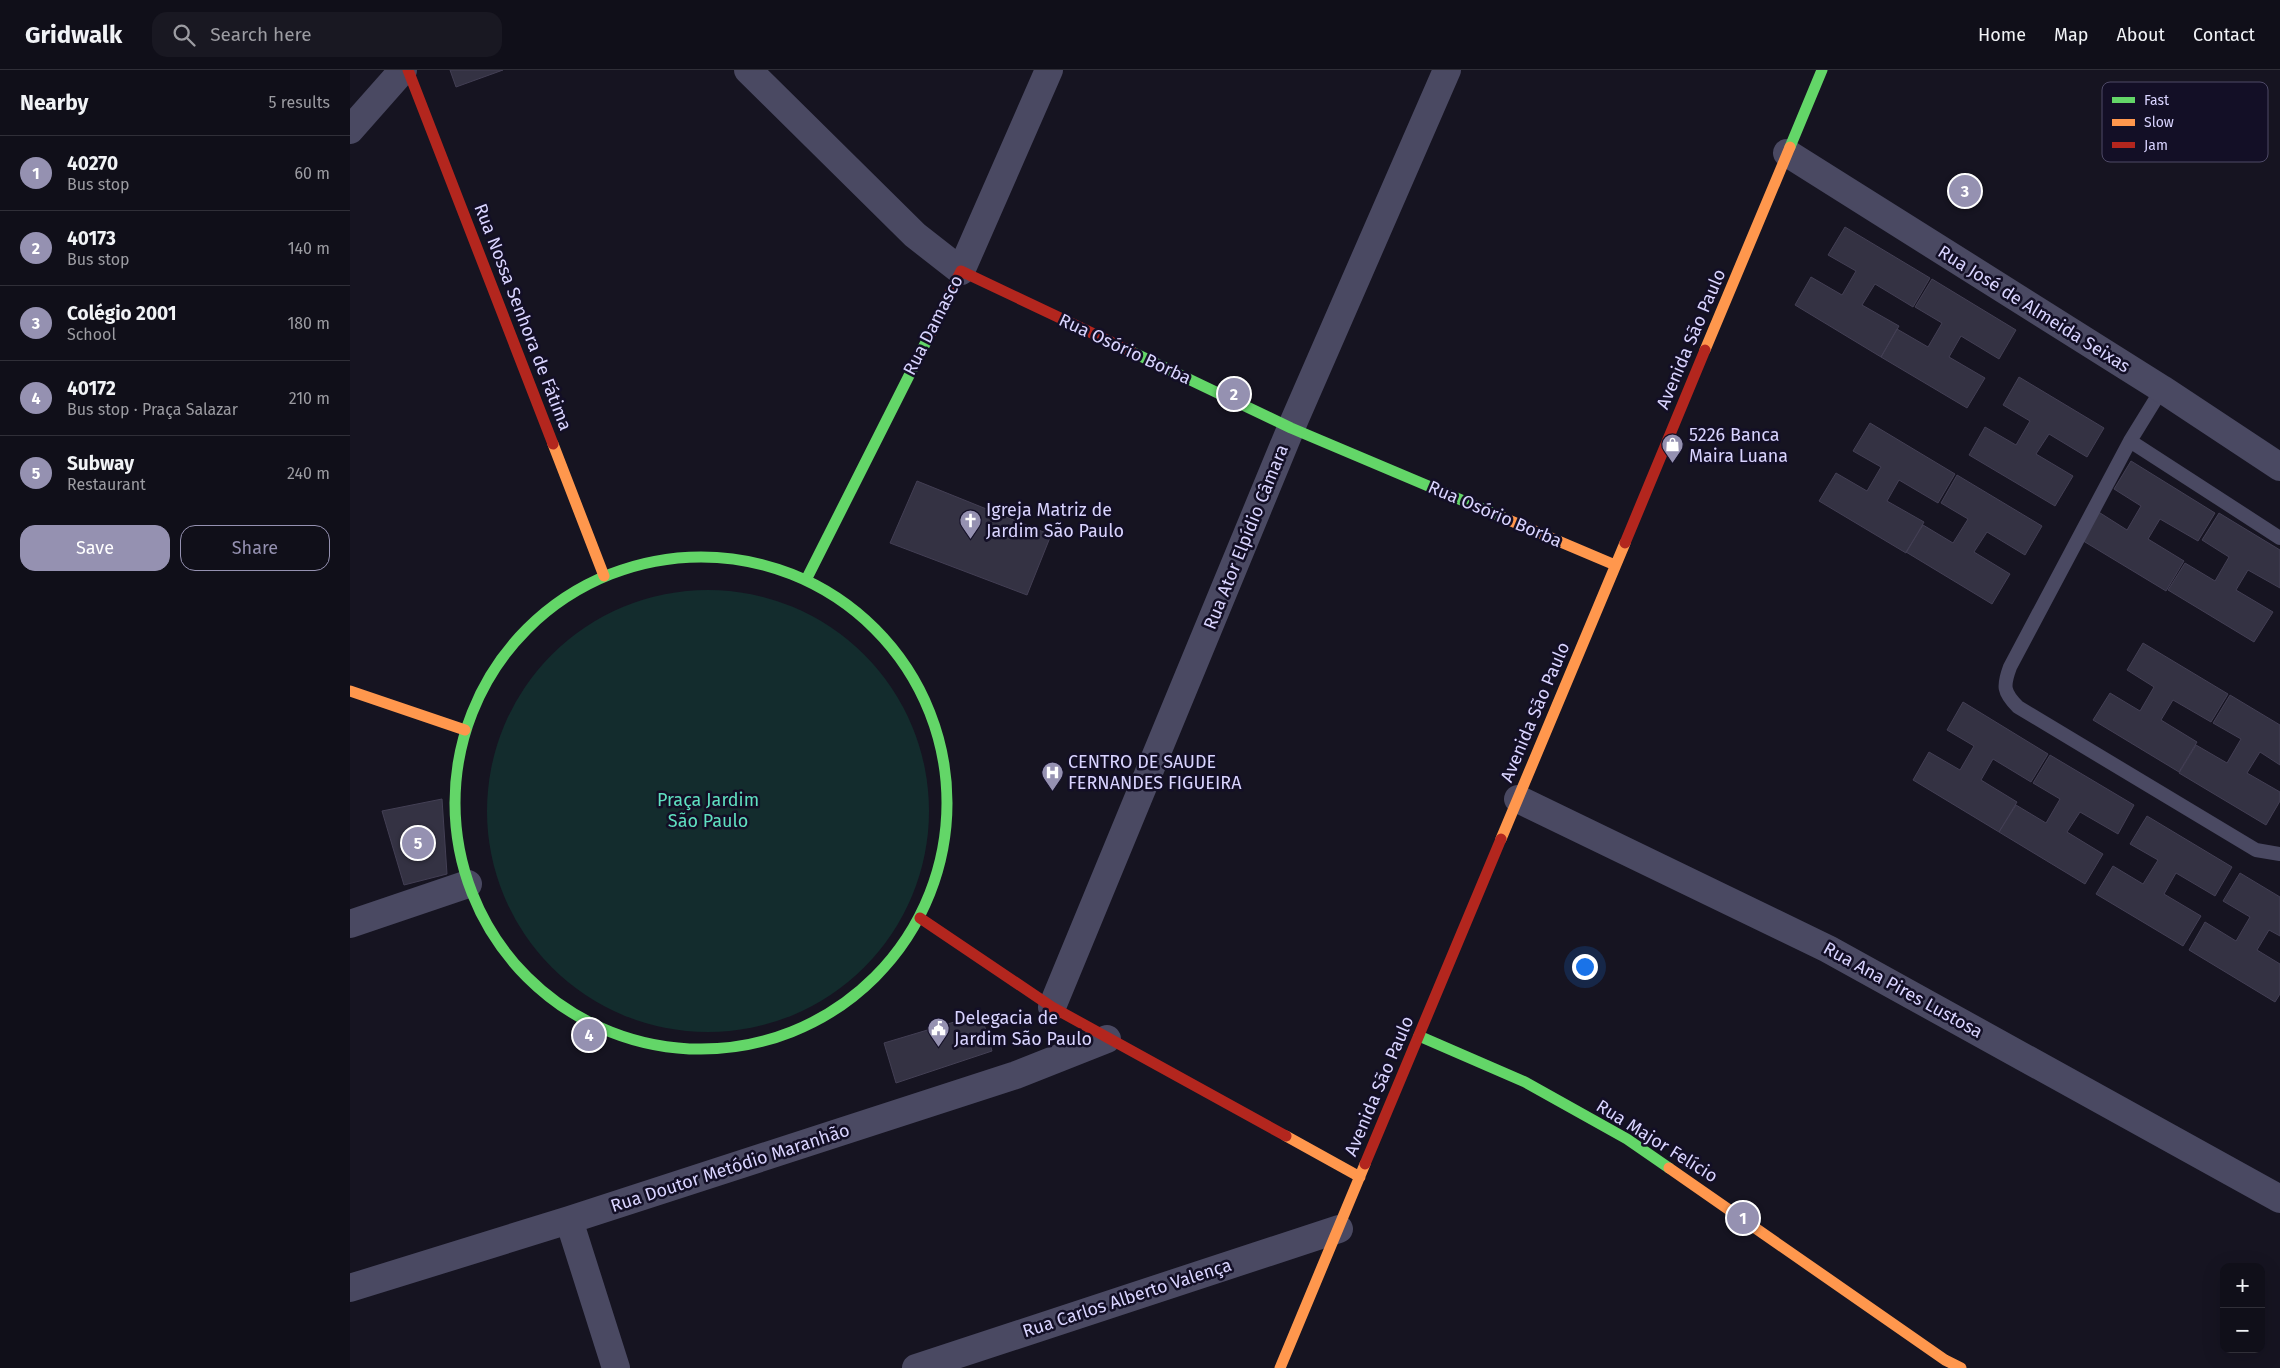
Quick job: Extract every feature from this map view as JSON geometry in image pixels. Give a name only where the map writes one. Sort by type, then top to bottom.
[{"type":"street","points":[[350,130],[403,70]]},
{"type":"street","name":"Rua Nossa Senhora de Fátima","points":[[408,70],[604,576]]},
{"type":"street","name":"Rua Osório Borba","points":[[748,70],[915,235],[961,271],[1291,428],[1615,565]]},
{"type":"street","name":"Rua Damasco","points":[[808,576],[961,271],[1049,70]]},
{"type":"street","name":"Rua Ator Elpídio Câmara","points":[[1052,1007],[1291,428],[1447,70]]},
{"type":"street","name":"Avenida São Paulo","points":[[1280,1368],[1822,70]]},
{"type":"street","name":"Rua José de Almeida Seixas","points":[[1787,153],[2162,389],[2280,467]]},
{"type":"street","points":[[681,556],[767,562],[808,576],[864,618],[912,674],[941,742],[949,816],[933,887],[920,918],[873,981],[830,1016],[779,1039],[738,1048],[694,1050],[625,1037],[558,1003],[494,942],[468,884],[458,849],[454,807],[455,774],[465,730],[498,660],[552,605],[604,576],[681,556]]},
{"type":"street","points":[[350,691],[465,730]]},
{"type":"street","name":"Rua Ana Pires Lustosa","points":[[1518,799],[1828,949],[2280,1199]]},
{"type":"street","points":[[350,924],[468,884]]},
{"type":"street","points":[[920,918],[1052,1007],[1106,1039],[1360,1177]]},
{"type":"street","name":"Rua Major Felício","points":[[1419,1036],[1525,1082],[1627,1139],[1743,1218],[1943,1364],[1960,1368]]},
{"type":"street","name":"Rua Doutor Metódio Maranhão","points":[[350,1288],[570,1220],[1016,1075],[1106,1039]]},
{"type":"street","points":[[570,1220],[616,1368]]},
{"type":"street","name":"Rua Carlos Alberto Valença","points":[[916,1368],[1339,1229]]},
{"type":"lane","points":[[2162,389],[2130,441],[2010,667],[2005,683],[2008,697],[2018,707],[2256,850],[2280,854]]},
{"type":"lane","points":[[2130,441],[2280,538]]},
{"type":"green space","name":"Praça Jardim São Paulo","points":[[708,590],[751,594],[793,607],[831,627],[864,655],[892,688],[912,726],[925,768],[929,811],[925,854],[912,896],[892,934],[864,967],[831,995],[793,1015],[751,1028],[708,1032],[665,1028],[623,1015],[585,995],[552,967],[524,934],[504,896],[491,854],[487,811],[491,768],[504,726],[524,688],[552,655],[585,627],[623,607],[665,594]]},
{"type":"building","points":[[450,70],[503,70],[456,87]]},
{"type":"building","points":[[1845,227],[1930,278],[1913,307],[1875,284],[1862,305],[1899,326],[1881,357],[1795,305],[1811,277],[1842,295],[1856,271],[1828,255]]},
{"type":"building","points":[[1932,279],[2016,330],[1999,359],[1961,336],[1949,357],[1985,378],[1967,408],[1881,357],[1897,329],[1928,347],[1942,323],[1915,307]]},
{"type":"building","points":[[2019,377],[2104,428],[2087,457],[2049,434],[2036,454],[2073,476],[2055,506],[1969,455],[1985,427],[2016,445],[2030,421],[2003,405]]},
{"type":"building","points":[[1870,423],[1955,474],[1938,503],[1899,480],[1887,501],[1924,522],[1906,553],[1819,501],[1836,473],[1867,491],[1881,467],[1853,451]]},
{"type":"building","points":[[2131,461],[2215,513],[2198,541],[2160,519],[2148,539],[2184,561],[2166,591],[2080,539],[2097,511],[2127,530],[2141,506],[2114,489]]},
{"type":"building","points":[[1957,475],[2042,526],[2025,555],[1987,532],[1974,552],[2010,574],[1992,604],[1906,552],[1923,525],[1953,543],[1968,519],[1941,503]]},
{"type":"building","name":"Igreja Matriz de Jardim São Paulo","points":[[917,481],[1051,535],[1027,595],[890,543]]},
{"type":"building","points":[[2219,513],[2280,550],[2280,588],[2248,570],[2236,590],[2273,612],[2254,642],[2168,590],[2185,563],[2215,581],[2229,557],[2202,540]]},
{"type":"building","points":[[2143,643],[2228,694],[2211,722],[2173,700],[2161,720],[2197,742],[2179,772],[2093,720],[2110,693],[2140,711],[2154,687],[2127,670]]},
{"type":"building","points":[[2230,695],[2280,725],[2280,765],[2260,752],[2247,773],[2280,792],[2280,801],[2266,825],[2179,773],[2196,745],[2227,763],[2241,739],[2213,723]]},
{"type":"building","points":[[1963,702],[2048,754],[2031,782],[1993,759],[1981,780],[2017,802],[1999,832],[1913,780],[1929,752],[1960,770],[1974,746],[1947,730]]},
{"type":"building","points":[[2050,755],[2134,805],[2118,834],[2080,812],[2067,832],[2103,854],[2085,884],[1999,832],[2016,805],[2046,823],[2060,799],[2033,783]]},
{"type":"building","points":[[442,799],[447,874],[404,885],[382,811]]},
{"type":"building","points":[[2147,816],[2232,867],[2215,896],[2176,873],[2164,894],[2201,916],[2183,946],[2096,894],[2113,866],[2143,884],[2158,860],[2130,844]]},
{"type":"building","points":[[2240,873],[2280,897],[2280,936],[2269,930],[2257,950],[2280,964],[2280,994],[2275,1002],[2189,950],[2205,922],[2236,941],[2250,917],[2223,901]]},
{"type":"building","name":"Delegacia de Jardim São Paulo","points":[[981,1014],[992,1051],[896,1083],[884,1043]]},
{"type":"traffic: fast","points":[[1790,147],[1822,70]]},
{"type":"traffic: fast","points":[[808,576],[929,336]]},
{"type":"traffic: fast","points":[[1132,352],[1291,428],[1504,518]]},
{"type":"traffic: fast","points":[[701,557],[749,562],[772,567],[795,576],[838,598],[875,629],[906,666],[928,709],[937,732],[942,755],[947,803],[942,851],[937,874],[928,897],[906,940],[875,977],[838,1008],[795,1030],[772,1039],[749,1044],[701,1049],[653,1044],[630,1039],[607,1030],[564,1008],[527,977],[496,940],[474,897],[465,874],[460,851],[455,803],[460,755],[465,732],[474,709],[496,666],[527,629],[564,598],[607,576],[630,567],[653,562],[701,557]]},
{"type":"traffic: fast","points":[[1419,1036],[1525,1082],[1627,1139],[1669,1168]]},
{"type":"traffic: slow","points":[[1705,350],[1790,147]]},
{"type":"traffic: slow","points":[[553,444],[604,576]]},
{"type":"traffic: slow","points":[[1504,518],[1615,565]]},
{"type":"traffic: slow","points":[[1501,839],[1625,543]]},
{"type":"traffic: slow","points":[[350,691],[465,730]]},
{"type":"traffic: slow","points":[[1286,1136],[1360,1177]]},
{"type":"traffic: slow","points":[[1280,1368],[1365,1164]]},
{"type":"traffic: slow","points":[[1669,1168],[1945,1360],[1961,1368]]},
{"type":"traffic: jam","points":[[408,70],[553,444]]},
{"type":"traffic: jam","points":[[929,336],[961,271],[1132,352]]},
{"type":"traffic: jam","points":[[1625,543],[1705,350]]},
{"type":"traffic: jam","points":[[1365,1164],[1501,839]]},
{"type":"traffic: jam","points":[[920,918],[1052,1007],[1286,1136]]},
{"type":"place","name":"Colégio 2001","points":[[1965,191]]},
{"type":"place","name":"40173","points":[[1234,394]]},
{"type":"place","name":"5226 Banca Maira Luana","points":[[1673,464]]},
{"type":"place","name":"Igreja Matriz de Jardim São Paulo","points":[[970,539]]},
{"type":"place","name":"CENTRO DE SAUDE FERNANDES FIGUEIRA","points":[[1052,791]]},
{"type":"place","name":"Subway","points":[[418,843]]},
{"type":"place","name":"40172","points":[[589,1035]]},
{"type":"place","name":"Delegacia de Jardim São Paulo","points":[[938,1047]]},
{"type":"place","name":"40270","points":[[1743,1218]]}]
